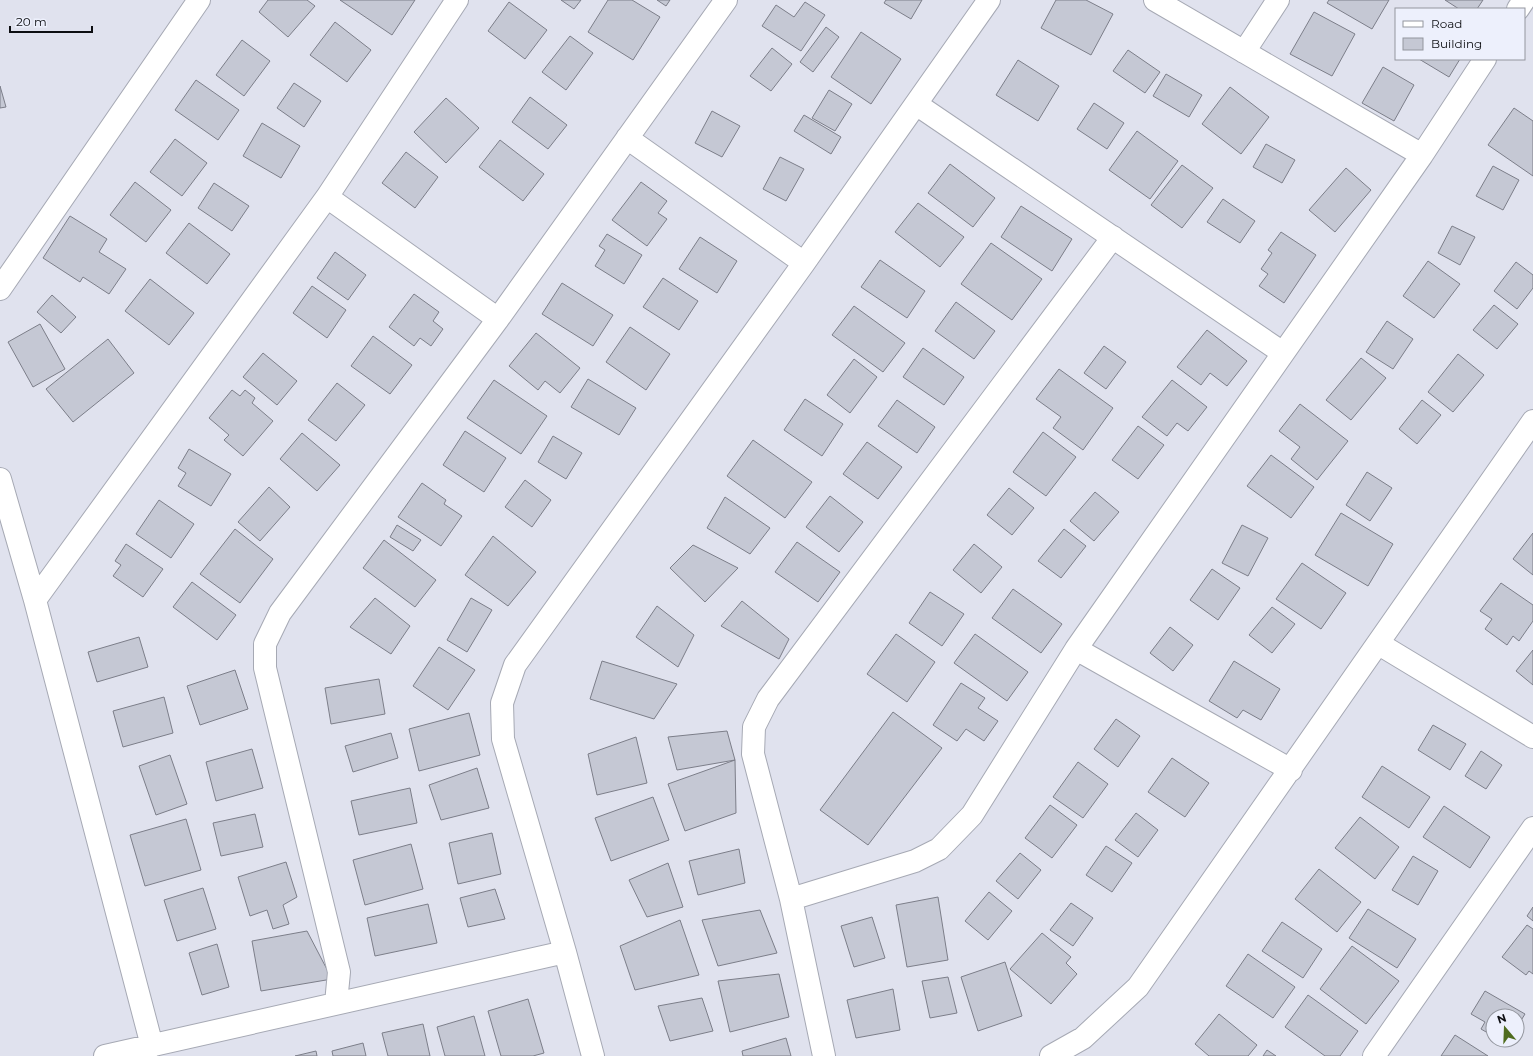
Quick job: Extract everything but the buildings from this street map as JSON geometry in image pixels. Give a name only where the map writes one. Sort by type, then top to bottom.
[{"type":"street","points":[[0,289],[199,0]]},
{"type":"street","points":[[35,600],[327,197],[457,0]]},
{"type":"street","points":[[336,1003],[339,972],[265,668],[265,644],[280,613],[498,319],[726,0]]},
{"type":"street","points":[[593,1056],[565,952],[503,739],[502,703],[515,665],[804,263],[989,0]]},
{"type":"street","points":[[1156,0],[1422,155]]},
{"type":"street","points":[[1244,52],[1278,0]]},
{"type":"street","points":[[791,899],[915,861],[939,849],[972,815],[1076,649],[1422,155],[1484,60]]},
{"type":"street","points":[[916,104],[1282,353]]},
{"type":"street","points":[[628,138],[804,263]]},
{"type":"street","points":[[327,197],[498,319]]},
{"type":"street","points":[[824,1056],[791,899],[753,754],[754,727],[768,699],[1113,238]]},
{"type":"street","points":[[1051,1056],[1083,1038],[1138,987],[1379,644],[1526,448],[1533,421]]},
{"type":"street","points":[[0,479],[35,600],[152,1046]]},
{"type":"street","points":[[1379,644],[1533,737]]},
{"type":"street","points":[[1076,649],[1290,770]]},
{"type":"street","points":[[1374,1056],[1533,828]]},
{"type":"street","points":[[105,1056],[565,952]]}]
